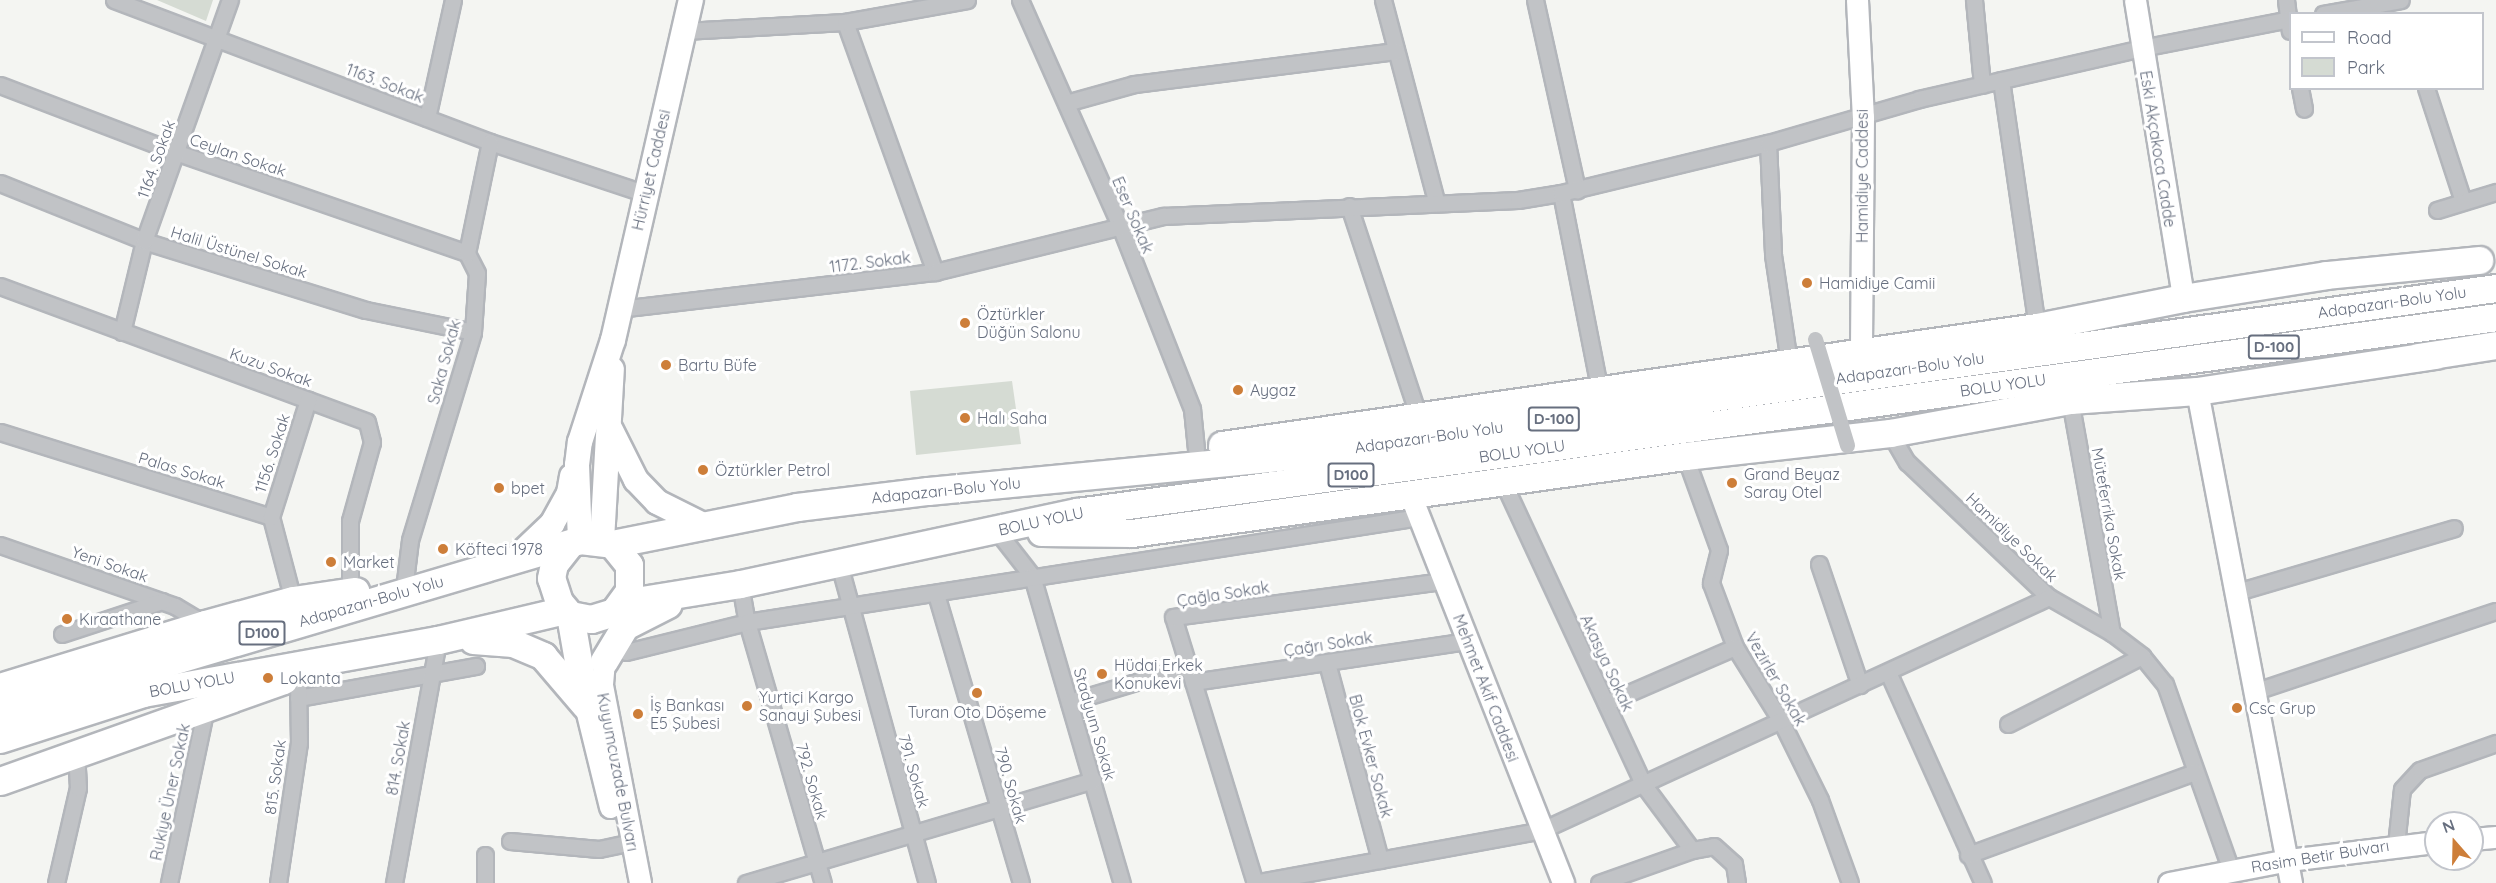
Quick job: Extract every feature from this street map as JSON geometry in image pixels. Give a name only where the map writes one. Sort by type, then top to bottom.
[{"type":"highway","points":[[2033,339],[2183,298],[2326,275],[2487,260]]},
{"type":"highway","points":[[928,491],[1196,449],[1600,392],[1861,352],[2033,339],[2487,260]]},
{"type":"highway","name":"Adapazarı-Bolu Yolu","points":[[0,712],[404,589],[591,543],[706,527],[797,507],[928,491],[1300,455],[2033,339],[2496,288]]},
{"type":"highway","name":"BOLU YOLU","points":[[613,610],[997,531],[1077,512],[2496,317]]},
{"type":"highway","points":[[997,531],[1132,533],[1414,505],[1503,482],[1685,456],[1890,433],[2070,400],[2197,391],[2496,345]]},
{"type":"highway","points":[[2052,379],[2316,366],[2435,355]]},
{"type":"highway","points":[[585,705],[567,612],[553,590],[551,578],[554,564],[591,543],[625,559],[631,578],[613,610],[615,656]]},
{"type":"highway","points":[[0,687],[205,624],[293,600],[350,591],[404,589]]},
{"type":"highway","points":[[615,656],[625,626],[688,594]]},
{"type":"highway","name":"D100","points":[[567,612],[613,610]]},
{"type":"highway","name":"BOLU YOLU","points":[[0,739],[143,693],[443,638],[567,612]]},
{"type":"highway","points":[[443,638],[513,644],[543,657],[585,705]]},
{"type":"highway","points":[[0,781],[206,708],[298,687],[361,653]]},
{"type":"main road","name":"Hürriyet Caddesi","points":[[591,543],[577,465],[580,442],[613,340],[691,0]]},
{"type":"main road","name":"Hürriyet Caddesi","points":[[591,543],[610,429],[613,340]]},
{"type":"main road","points":[[610,429],[636,480],[657,502],[706,527]]},
{"type":"main road","points":[[510,564],[552,524],[569,493],[580,442]]},
{"type":"street","name":"1163. Sokak","points":[[114,0],[490,142],[646,194]]},
{"type":"street","name":"1164. Sokak","points":[[122,332],[144,241],[178,153],[230,0]]},
{"type":"street","points":[[427,118],[453,0]]},
{"type":"street","points":[[684,31],[845,22],[968,0]]},
{"type":"street","name":"Eser Sokak","points":[[1020,0],[1120,226],[1192,409],[1196,449]]},
{"type":"street","points":[[1383,0],[1436,201]]},
{"type":"street","points":[[1535,0],[1577,190]]},
{"type":"street","name":"Hamidiye Caddesi","points":[[1857,0],[1863,117],[1861,352]]},
{"type":"street","points":[[1974,0],[1982,85]]},
{"type":"street","name":"Eski Akçakoca Cadde","points":[[2135,0],[2183,298]]},
{"type":"street","points":[[2286,0],[2289,17]]},
{"type":"street","points":[[2334,12],[2401,0]]},
{"type":"street","points":[[845,22],[935,272]]},
{"type":"street","name":"1172. Sokak","points":[[619,309],[935,272],[1163,216],[1436,201],[1518,200],[1562,193],[1768,143],[2001,80],[2142,48],[2289,23]]},
{"type":"street","points":[[1066,103],[1144,82],[1396,51]]},
{"type":"street","points":[[2001,80],[2033,339]]},
{"type":"street","name":"Ceylan Sokak","points":[[0,85],[178,153],[467,253]]},
{"type":"street","points":[[2301,90],[2304,109]]},
{"type":"street","points":[[2427,90],[2463,201]]},
{"type":"street","points":[[467,253],[490,142]]},
{"type":"street","points":[[1768,143],[1773,255],[1789,362]]},
{"type":"street","name":"Halil Üstünel Sokak","points":[[0,183],[144,241],[366,310],[473,332]]},
{"type":"street","points":[[2437,210],[2496,192]]},
{"type":"street","points":[[1562,193],[1600,392]]},
{"type":"street","points":[[1349,206],[1419,418]]},
{"type":"street","name":"Saka Sokak","points":[[404,589],[410,540],[473,332],[477,273],[467,253]]},
{"type":"street","name":"Kuzu Sokak","points":[[0,286],[367,422],[372,442],[350,521],[350,591]]},
{"type":"street","points":[[1815,339],[1847,445]]},
{"type":"street","points":[[2197,391],[2289,860],[2291,883]]},
{"type":"street","name":"1156. Sokak","points":[[270,517],[308,400]]},
{"type":"street","name":"Müteferrika Sokak","points":[[2070,400],[2112,633]]},
{"type":"street","name":"Palas Sokak","points":[[0,432],[270,517]]},
{"type":"street","name":"Hamidiye Sokak","points":[[1890,433],[1907,462],[2049,597],[2112,633],[2142,656],[2165,684],[2194,772],[2239,877]]},
{"type":"street","name":"Vezirler Sokak","points":[[1685,456],[1719,550],[1711,583],[1735,647],[1781,722],[1820,800],[1850,883]]},
{"type":"street","name":"Akasya Sokak","points":[[1503,482],[1643,784],[1692,850]]},
{"type":"street","points":[[615,656],[747,622],[936,594],[1414,505]]},
{"type":"street","name":"Mehmet Akif Caddesi","points":[[1414,505],[1563,883]]},
{"type":"street","points":[[270,517],[293,600]]},
{"type":"street","points":[[2237,592],[2454,528]]},
{"type":"street","points":[[997,531],[1032,576]]},
{"type":"street","name":"Yeni Sokak","points":[[0,545],[162,601],[205,624]]},
{"type":"street","name":"791. Sokak","points":[[838,564],[848,608],[927,883]]},
{"type":"street","points":[[1819,564],[1860,685]]},
{"type":"street","name":"Stadyum Sokak","points":[[1032,576],[1122,883]]},
{"type":"street","name":"Çağla Sokak","points":[[1255,883],[1173,617],[1444,581]]},
{"type":"street","name":"792. Sokak","points":[[740,584],[747,622],[823,883]]},
{"type":"street","name":"790. Sokak","points":[[936,594],[1021,883]]},
{"type":"street","points":[[1255,883],[1542,830],[2049,597]]},
{"type":"street","points":[[62,634],[162,601]]},
{"type":"street","points":[[2256,691],[2494,611]]},
{"type":"street","name":"814. Sokak","points":[[394,883],[432,674],[443,638]]},
{"type":"street","name":"Çağrı Sokak","points":[[1193,682],[1468,641]]},
{"type":"street","points":[[1606,703],[1735,647]]},
{"type":"street","name":"Kuyumcuzade Bulvarı","points":[[615,656],[602,685],[625,843],[628,883]]},
{"type":"street","points":[[2008,724],[2142,656]]},
{"type":"street","name":"Blok Evker Sokak","points":[[1327,663],[1380,860]]},
{"type":"street","points":[[298,687],[432,674],[476,666]]},
{"type":"street","points":[[1070,702],[1189,666]]},
{"type":"street","points":[[1888,672],[1968,855],[1983,883]]},
{"type":"street","name":"815. Sokak","points":[[278,883],[300,743],[298,687]]},
{"type":"street","name":"Kuyumcuzade Bulvarı","points":[[585,705],[625,843],[640,883]]},
{"type":"street","name":"Rukiye Üner Sokak","points":[[169,883],[206,708]]},
{"type":"street","points":[[2396,845],[2402,789],[2414,776],[2421,770],[2496,743]]},
{"type":"street","points":[[56,883],[78,788],[76,754]]},
{"type":"street","points":[[1968,855],[2194,772]]},
{"type":"street","points":[[746,883],[1093,780]]},
{"type":"street","points":[[510,841],[599,849],[625,843]]},
{"type":"street","name":"Rasim Betir Bulvarı","points":[[2169,883],[2239,877],[2289,860],[2424,843]]},
{"type":"street","points":[[1599,883],[1692,850],[1714,846],[1734,864],[1737,883]]},
{"type":"street","points":[[485,855],[485,883]]},
{"type":"green space","points":[[157,0],[213,0],[206,21]]},
{"type":"green space","name":"Halı Saha","points":[[1012,381],[1021,444],[916,455],[910,391]]},
{"type":"place","name":"Hamidiye Camii","points":[[1807,283]]},
{"type":"place","name":"Öztürkler Düğün Salonu","points":[[965,323]]},
{"type":"place","name":"Bartu Büfe","points":[[666,365]]},
{"type":"place","name":"Aygaz","points":[[1238,390]]},
{"type":"place","name":"Halı Saha","points":[[965,418]]},
{"type":"place","name":"Öztürkler Petrol","points":[[703,470]]},
{"type":"place","name":"Grand Beyaz Saray Otel","points":[[1732,483]]},
{"type":"place","name":"bpet","points":[[499,488]]},
{"type":"place","name":"Köfteci 1978","points":[[443,549]]},
{"type":"place","name":"Market","points":[[331,562]]},
{"type":"place","name":"Kıraathane","points":[[67,619]]},
{"type":"place","name":"Hüdai Erkek Konukevi","points":[[1102,674]]},
{"type":"place","name":"Lokanta","points":[[268,678]]},
{"type":"place","name":"Turan Oto Döşeme","points":[[977,693]]},
{"type":"place","name":"Yurtiçi Kargo Sanayi Şubesi","points":[[747,706]]},
{"type":"place","name":"Csc Grup","points":[[2237,708]]},
{"type":"place","name":"İş Bankası E5 Şubesi","points":[[638,714]]}]
